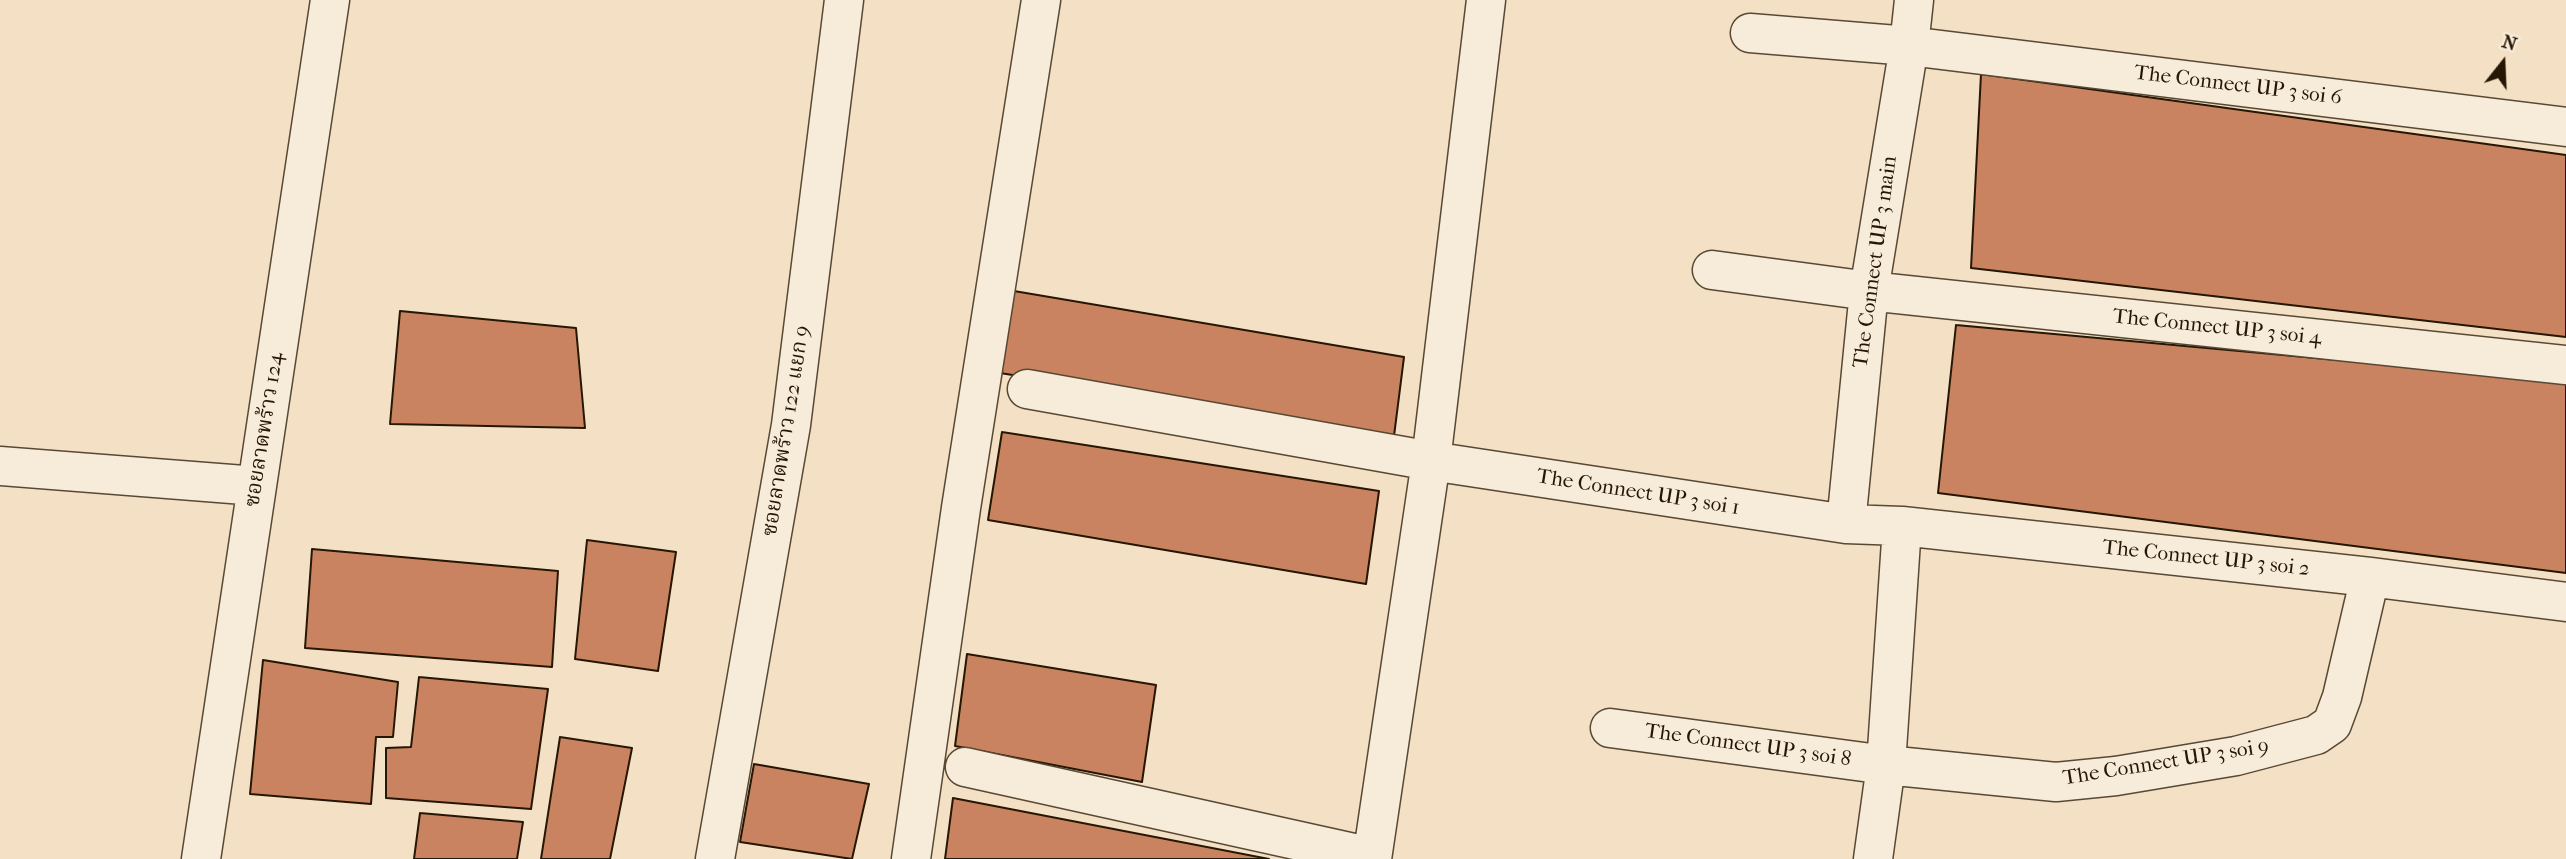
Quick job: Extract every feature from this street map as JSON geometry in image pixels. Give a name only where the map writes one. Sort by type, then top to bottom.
[{"type":"street","name":"ซอยลาดพร้าว 124","points":[[201,859],[330,0]]},
{"type":"street","name":"ซอยลาดพร้าว 122 แยก 9","points":[[715,859],[791,425],[844,0]]},
{"type":"street","points":[[911,859],[961,508],[1041,0]]},
{"type":"street","points":[[965,767],[1372,858],[1431,461],[1486,0]]},
{"type":"street","name":"The Connect UP 3 main","points":[[1846,524],[1869,291],[1914,0]]},
{"type":"street","name":"The Connect UP 3 soi 6","points":[[1750,33],[1909,46],[2566,127]]},
{"type":"street","name":"The Connect UP 3 soi 4","points":[[1712,270],[1869,291],[2566,365]]},
{"type":"street","name":"The Connect UP 3 soi 1","points":[[1027,389],[1431,461],[1846,524]]},
{"type":"street","points":[[0,466],[257,486]]},
{"type":"street","name":"The Connect UP 3 soi 2","points":[[1846,524],[1902,526],[2370,577],[2566,602]]},
{"type":"street","points":[[1873,859],[1886,765],[1902,526]]},
{"type":"street","name":"The Connect UP 3 soi 9","points":[[1886,765],[2056,782],[2116,776],[2236,756],[2316,735],[2332,724],[2342,697],[2370,577]]},
{"type":"street","name":"The Connect UP 3 soi 8","points":[[1610,728],[1886,765]]},
{"type":"building","points":[[1981,74],[2566,155],[2566,337],[1971,268]]},
{"type":"building","points":[[1014,291],[1404,357],[1394,436],[1000,373]]},
{"type":"building","points":[[400,311],[576,328],[585,428],[390,424]]},
{"type":"building","points":[[1956,325],[2566,381],[2566,573],[1938,493]]},
{"type":"building","points":[[1002,432],[1379,491],[1366,584],[988,520]]},
{"type":"building","points":[[587,540],[676,552],[658,671],[575,659]]},
{"type":"building","points":[[312,549],[558,571],[552,667],[305,648]]},
{"type":"building","points":[[967,654],[1156,685],[1142,782],[955,746]]},
{"type":"building","points":[[263,660],[398,682],[393,737],[376,737],[371,804],[250,794]]},
{"type":"building","points":[[419,677],[548,689],[531,809],[386,798],[386,748],[411,747]]},
{"type":"building","points":[[560,737],[632,748],[610,859],[541,859]]},
{"type":"building","points":[[754,764],[869,784],[852,859],[740,842]]},
{"type":"building","points":[[953,798],[1269,859],[945,859]]},
{"type":"building","points":[[420,813],[523,822],[517,859],[414,859]]}]
